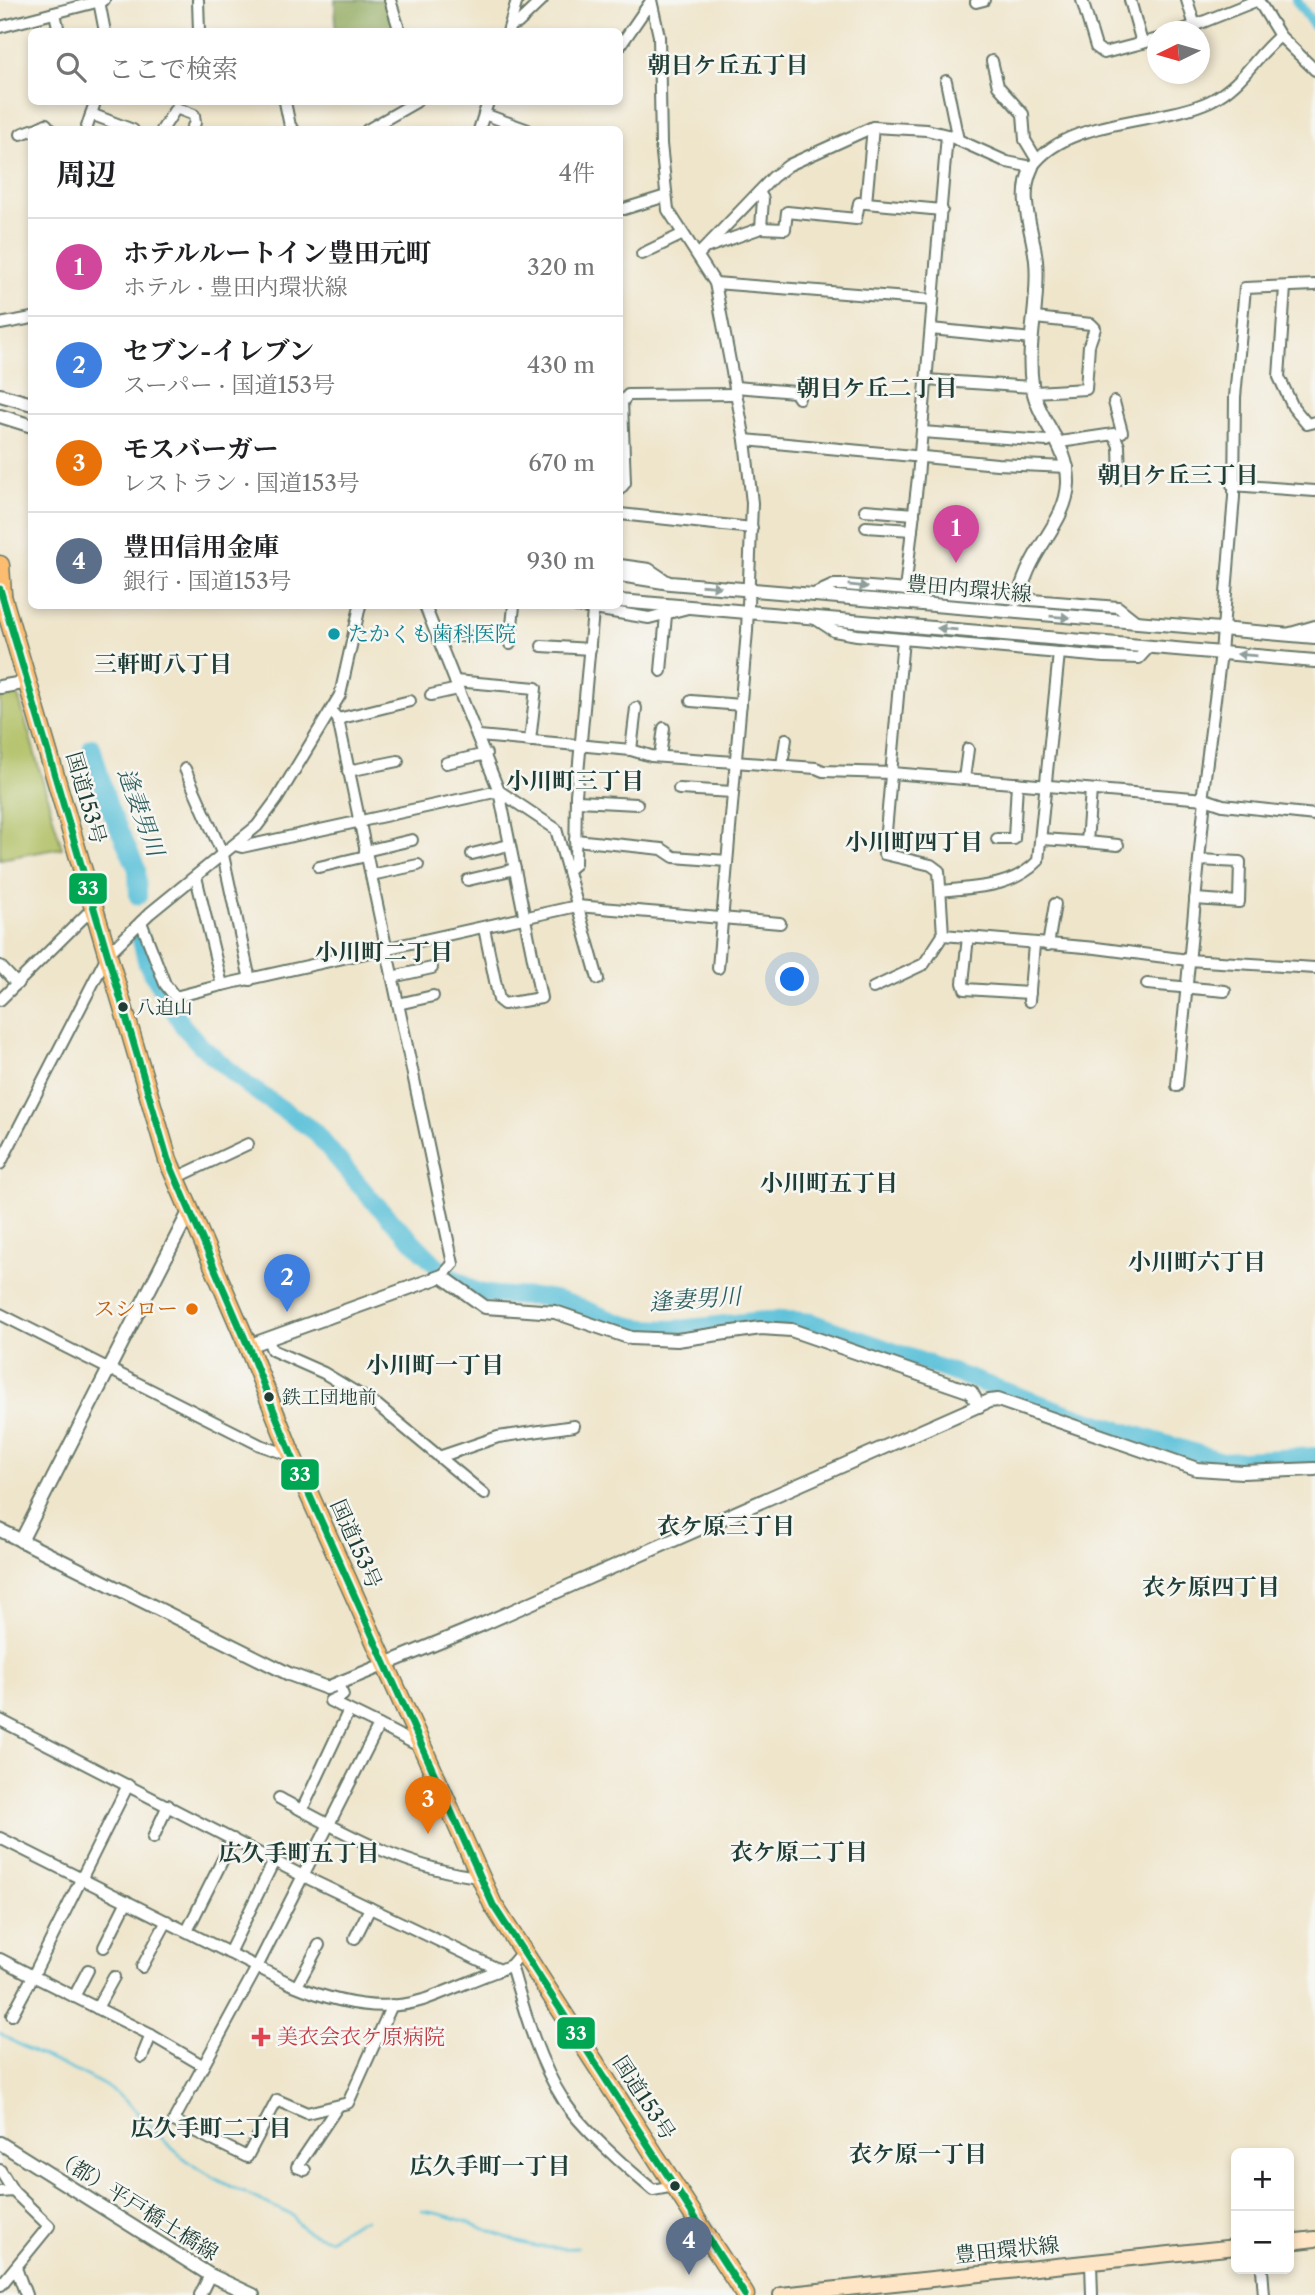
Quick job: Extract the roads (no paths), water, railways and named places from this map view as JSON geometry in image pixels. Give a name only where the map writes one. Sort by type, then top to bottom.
[{"type":"highway","name":"国道153号","points":[[0,565],[1,591],[176,1178],[292,1457],[516,1958],[674,2186],[745,2295]]},
{"type":"main road","points":[[1294,2241],[1315,2239]]},
{"type":"main road","name":"豊田環状線","points":[[781,2295],[1231,2248]]},
{"type":"street","points":[[198,0],[199,28]]},
{"type":"street","points":[[390,0],[399,28]]},
{"type":"street","points":[[510,28],[517,0]]},
{"type":"street","points":[[510,28],[542,0]]},
{"type":"street","points":[[1082,0],[1096,47],[1104,53],[1147,42]]},
{"type":"street","points":[[1130,0],[1142,43]]},
{"type":"street","points":[[1187,0],[1193,21]]},
{"type":"street","points":[[1207,21],[1258,0],[1280,36],[1315,70]]},
{"type":"street","points":[[0,27],[101,1],[104,28]]},
{"type":"street","points":[[623,42],[651,1]]},
{"type":"street","points":[[651,1],[659,36],[661,144],[668,210],[681,234],[703,251],[715,283],[746,440],[752,527],[741,705],[718,968]]},
{"type":"street","points":[[55,13],[58,28]]},
{"type":"street","points":[[1017,600],[1031,563],[1067,501],[1068,467],[1058,439],[1034,390],[1032,339],[1037,264],[1024,200],[1025,182],[1041,153],[1083,135],[1209,101],[1242,80],[1268,46],[1280,36]]},
{"type":"street","points":[[992,61],[998,86],[1023,114],[1025,140],[1034,163]]},
{"type":"street","points":[[905,590],[942,210],[952,137],[946,81]]},
{"type":"street","points":[[87,126],[94,105]]},
{"type":"street","points":[[286,105],[290,126]]},
{"type":"street","points":[[375,126],[411,105]]},
{"type":"street","points":[[480,126],[487,105]]},
{"type":"street","points":[[165,126],[176,108],[194,115],[193,126]]},
{"type":"street","points":[[91,114],[122,126]]},
{"type":"street","points":[[484,114],[517,126]]},
{"type":"street","points":[[703,251],[759,192],[793,162],[873,127],[901,126],[952,137],[1007,162],[1034,163]]},
{"type":"street","points":[[866,202],[873,127]]},
{"type":"street","points":[[759,192],[763,199],[761,228]]},
{"type":"street","points":[[624,209],[666,196]]},
{"type":"street","points":[[703,251],[761,228],[785,229],[787,212],[856,219],[859,204],[866,202],[942,210]]},
{"type":"street","points":[[642,254],[681,234]]},
{"type":"street","points":[[715,283],[933,300]]},
{"type":"street","points":[[1177,1086],[1203,799],[1221,653],[1233,485],[1235,397],[1245,288],[1315,285]]},
{"type":"street","points":[[1284,287],[1279,377],[1293,407],[1307,424],[1315,422]]},
{"type":"street","points":[[926,380],[1034,390],[1086,389],[1089,345],[1094,328],[1091,324],[1035,318]]},
{"type":"street","points":[[0,324],[28,319]]},
{"type":"street","points":[[931,329],[1032,339]]},
{"type":"street","points":[[623,401],[628,395],[736,390],[795,393],[799,398]]},
{"type":"street","points":[[0,395],[28,403]]},
{"type":"street","points":[[1114,402],[1121,432],[1120,480]]},
{"type":"street","points":[[0,416],[28,425]]},
{"type":"street","points":[[623,429],[623,485]]},
{"type":"street","points":[[922,432],[1047,441],[1121,432]]},
{"type":"street","points":[[746,440],[919,458],[1068,467]]},
{"type":"street","points":[[1233,485],[1315,491]]},
{"type":"street","points":[[865,510],[914,514]]},
{"type":"street","points":[[623,514],[752,527]]},
{"type":"street","points":[[866,527],[912,530]]},
{"type":"street","points":[[623,565],[649,569],[670,583]]},
{"type":"street","name":"豊田内環状線","points":[[623,575],[670,583],[1315,637]]},
{"type":"street","points":[[814,594],[834,585],[1118,607],[1137,622]]},
{"type":"street","points":[[956,607],[976,596]]},
{"type":"street","name":"豊田内環状線","points":[[623,601],[1315,661]]},
{"type":"street","points":[[586,609],[649,618],[691,608]]},
{"type":"street","points":[[0,1164],[108,954],[141,922],[235,845],[268,813],[335,715],[359,609]]},
{"type":"street","points":[[426,609],[499,791],[541,998],[504,1004],[499,1000],[484,928]]},
{"type":"street","points":[[510,644],[514,609]]},
{"type":"street","points":[[569,869],[575,864],[593,611]]},
{"type":"street","points":[[662,671],[666,615]]},
{"type":"street","points":[[814,618],[834,631],[1059,653],[1139,658],[1150,646]]},
{"type":"street","points":[[1284,634],[1315,626]]},
{"type":"street","points":[[964,644],[984,632]]},
{"type":"street","points":[[1003,634],[1014,646],[1024,649]]},
{"type":"street","points":[[439,639],[446,635],[475,637]]},
{"type":"street","points":[[873,988],[924,964],[943,935],[939,871],[931,865],[884,854],[903,639]]},
{"type":"street","points":[[542,646],[590,649]]},
{"type":"street","points":[[941,891],[1002,884],[1014,879],[1038,861],[1059,653]]},
{"type":"street","points":[[0,687],[28,682]]},
{"type":"street","points":[[431,695],[457,685],[536,688],[530,741]]},
{"type":"street","points":[[335,715],[410,701]]},
{"type":"street","points":[[691,701],[741,705]]},
{"type":"street","points":[[631,750],[636,708]]},
{"type":"street","points":[[248,1346],[442,1276],[453,1264],[335,715]]},
{"type":"street","points":[[660,756],[664,728]]},
{"type":"street","points":[[479,736],[823,771],[892,773],[1203,799],[1223,805],[1315,815]]},
{"type":"street","points":[[782,765],[786,739]]},
{"type":"street","points":[[964,779],[968,749]]},
{"type":"street","points":[[446,763],[486,754]]},
{"type":"street","points":[[348,771],[397,761]]},
{"type":"street","points":[[185,769],[223,855],[250,980]]},
{"type":"street","points":[[997,839],[1014,839],[1017,783]]},
{"type":"street","points":[[679,789],[733,792]]},
{"type":"street","points":[[1087,842],[1091,790]]},
{"type":"street","points":[[235,845],[242,847],[499,791],[556,829],[598,979]]},
{"type":"street","points":[[578,801],[637,804]]},
{"type":"street","points":[[575,839],[662,849],[674,856],[727,861]]},
{"type":"street","points":[[1042,839],[1118,845]]},
{"type":"street","points":[[319,867],[412,840]]},
{"type":"street","points":[[472,854],[509,845]]},
{"type":"street","points":[[1195,899],[1239,902],[1240,862],[1199,860]]},
{"type":"street","points":[[371,875],[418,865]]},
{"type":"street","points":[[468,880],[515,869]]},
{"type":"street","points":[[195,877],[222,985]]},
{"type":"street","points":[[1048,945],[1055,904]]},
{"type":"street","points":[[141,922],[165,984],[175,997],[577,906],[780,923]]},
{"type":"street","points":[[0,1000],[94,908]]},
{"type":"street","points":[[943,935],[1034,945],[1096,948],[1188,960],[1315,968]]},
{"type":"street","points":[[968,937],[962,984],[965,989],[1030,997],[1034,945]]},
{"type":"street","points":[[0,966],[17,984]]},
{"type":"street","points":[[392,977],[432,968]]},
{"type":"street","points":[[1147,985],[1225,990]]},
{"type":"street","points":[[398,1004],[433,996]]},
{"type":"street","points":[[176,1178],[248,1144]]},
{"type":"street","points":[[21,1541],[189,1212]]},
{"type":"street","points":[[442,1276],[485,1307],[567,1315],[631,1338],[677,1340],[761,1328],[791,1329],[971,1392],[979,1406]]},
{"type":"street","points":[[0,1314],[260,1445],[292,1457]]},
{"type":"street","points":[[268,1340],[272,1350],[324,1373],[377,1405],[484,1494]]},
{"type":"street","points":[[0,1530],[321,1688],[338,1685],[387,1665],[998,1400],[1197,1469],[1242,1472],[1315,1469]]},
{"type":"street","points":[[439,1457],[498,1437],[574,1426]]},
{"type":"street","points":[[338,1685],[343,1695],[330,1700],[348,1712],[424,1748]]},
{"type":"street","points":[[302,1810],[348,1712]]},
{"type":"street","points":[[0,1720],[303,1876],[500,1970]]},
{"type":"street","points":[[379,1725],[257,1967],[174,2120],[247,2157],[277,2100],[307,2113],[348,2103],[392,2005]]},
{"type":"street","points":[[12,2015],[128,1785]]},
{"type":"street","points":[[279,1798],[330,1825],[420,1866],[479,1877]]},
{"type":"street","points":[[153,1838],[168,1805]]},
{"type":"street","points":[[0,1838],[257,1967],[335,2001],[392,2005],[421,2001],[500,1970],[516,1958],[523,2009],[565,2103],[653,2190],[674,2186]]},
{"type":"street","points":[[187,1931],[233,1839]]},
{"type":"street","points":[[229,1952],[274,1861]]},
{"type":"street","points":[[104,1947],[127,1901]]},
{"type":"street","points":[[355,1938],[370,1908]]},
{"type":"street","points":[[142,1968],[167,1921]]},
{"type":"street","points":[[297,1986],[319,1945]]},
{"type":"street","points":[[0,1959],[151,2035],[202,2065]]},
{"type":"street","points":[[74,1997],[88,1970]]},
{"type":"street","points":[[97,2008],[114,1977]]},
{"type":"street","points":[[142,2057],[151,2035]]},
{"type":"street","points":[[305,2170],[297,2167],[338,2106]]},
{"type":"street","name":"（都）平戸橋土橋線","points":[[0,2143],[233,2291],[253,2295]]},
{"type":"street","points":[[0,2171],[19,2200],[49,2223],[48,2230],[0,2284],[5,2295]]},
{"type":"street","points":[[0,2192],[13,2191]]},
{"type":"street","points":[[1091,2263],[1092,2295]]},
{"type":"street","points":[[16,2268],[26,2295]]},
{"type":"street","points":[[1262,2274],[1264,2295]]},
{"type":"street","points":[[200,2295],[210,2275]]},
{"type":"waterway","points":[[1296,0],[1315,27]]},
{"type":"waterway","name":"逢妻男川","points":[[92,747],[109,807],[137,869],[138,896]]},
{"type":"waterway","name":"逢妻男川","points":[[140,936],[147,964],[183,1026],[201,1046],[247,1085],[314,1131],[372,1200],[447,1276],[475,1291],[554,1299],[623,1324],[646,1328],[688,1328],[770,1320],[811,1322],[1078,1417],[1223,1461],[1315,1456]]},
{"type":"waterway","points":[[0,2033],[116,2093],[174,2150],[196,2167],[223,2183],[293,2216],[299,2225],[313,2234],[329,2239],[358,2221],[365,2220]]},
{"type":"waterway","points":[[422,2211],[457,2219],[527,2244],[577,2248]]},
{"type":"place","name":"ホテルルートイン豊田元町","points":[[956,563]]},
{"type":"place","name":"たかくも歯科医院","points":[[334,634]]},
{"type":"place","name":"八迫山","points":[[123,1007]]},
{"type":"place","name":"スシロー","points":[[192,1309]]},
{"type":"place","name":"セブン-イレブン","points":[[287,1312]]},
{"type":"place","name":"鉄工団地前","points":[[269,1397]]},
{"type":"place","name":"モスバーガー","points":[[428,1834]]},
{"type":"place","name":"美衣会衣ケ原病院","points":[[261,2037]]},
{"type":"place","name":"豊田信用金庫","points":[[689,2275]]},
{"type":"district","name":"朝日ケ丘五丁目","points":[[728,65]]},
{"type":"district","name":"朝日ケ丘二丁目","points":[[877,388]]},
{"type":"district","name":"朝日ケ丘三丁目","points":[[1178,475]]},
{"type":"district","name":"三軒町八丁目","points":[[163,664]]},
{"type":"district","name":"小川町三丁目","points":[[575,781]]},
{"type":"district","name":"小川町四丁目","points":[[914,842]]},
{"type":"district","name":"小川町二丁目","points":[[384,952]]},
{"type":"district","name":"小川町五丁目","points":[[829,1183]]},
{"type":"district","name":"小川町六丁目","points":[[1197,1262]]},
{"type":"district","name":"小川町一丁目","points":[[435,1365]]},
{"type":"district","name":"衣ケ原三丁目","points":[[726,1526]]},
{"type":"district","name":"衣ケ原四丁目","points":[[1211,1587]]},
{"type":"district","name":"衣ケ原二丁目","points":[[799,1852]]},
{"type":"district","name":"広久手町五丁目","points":[[299,1853]]},
{"type":"district","name":"広久手町二丁目","points":[[211,2128]]},
{"type":"district","name":"衣ケ原一丁目","points":[[918,2154]]},
{"type":"district","name":"広久手町一丁目","points":[[490,2166]]}]
